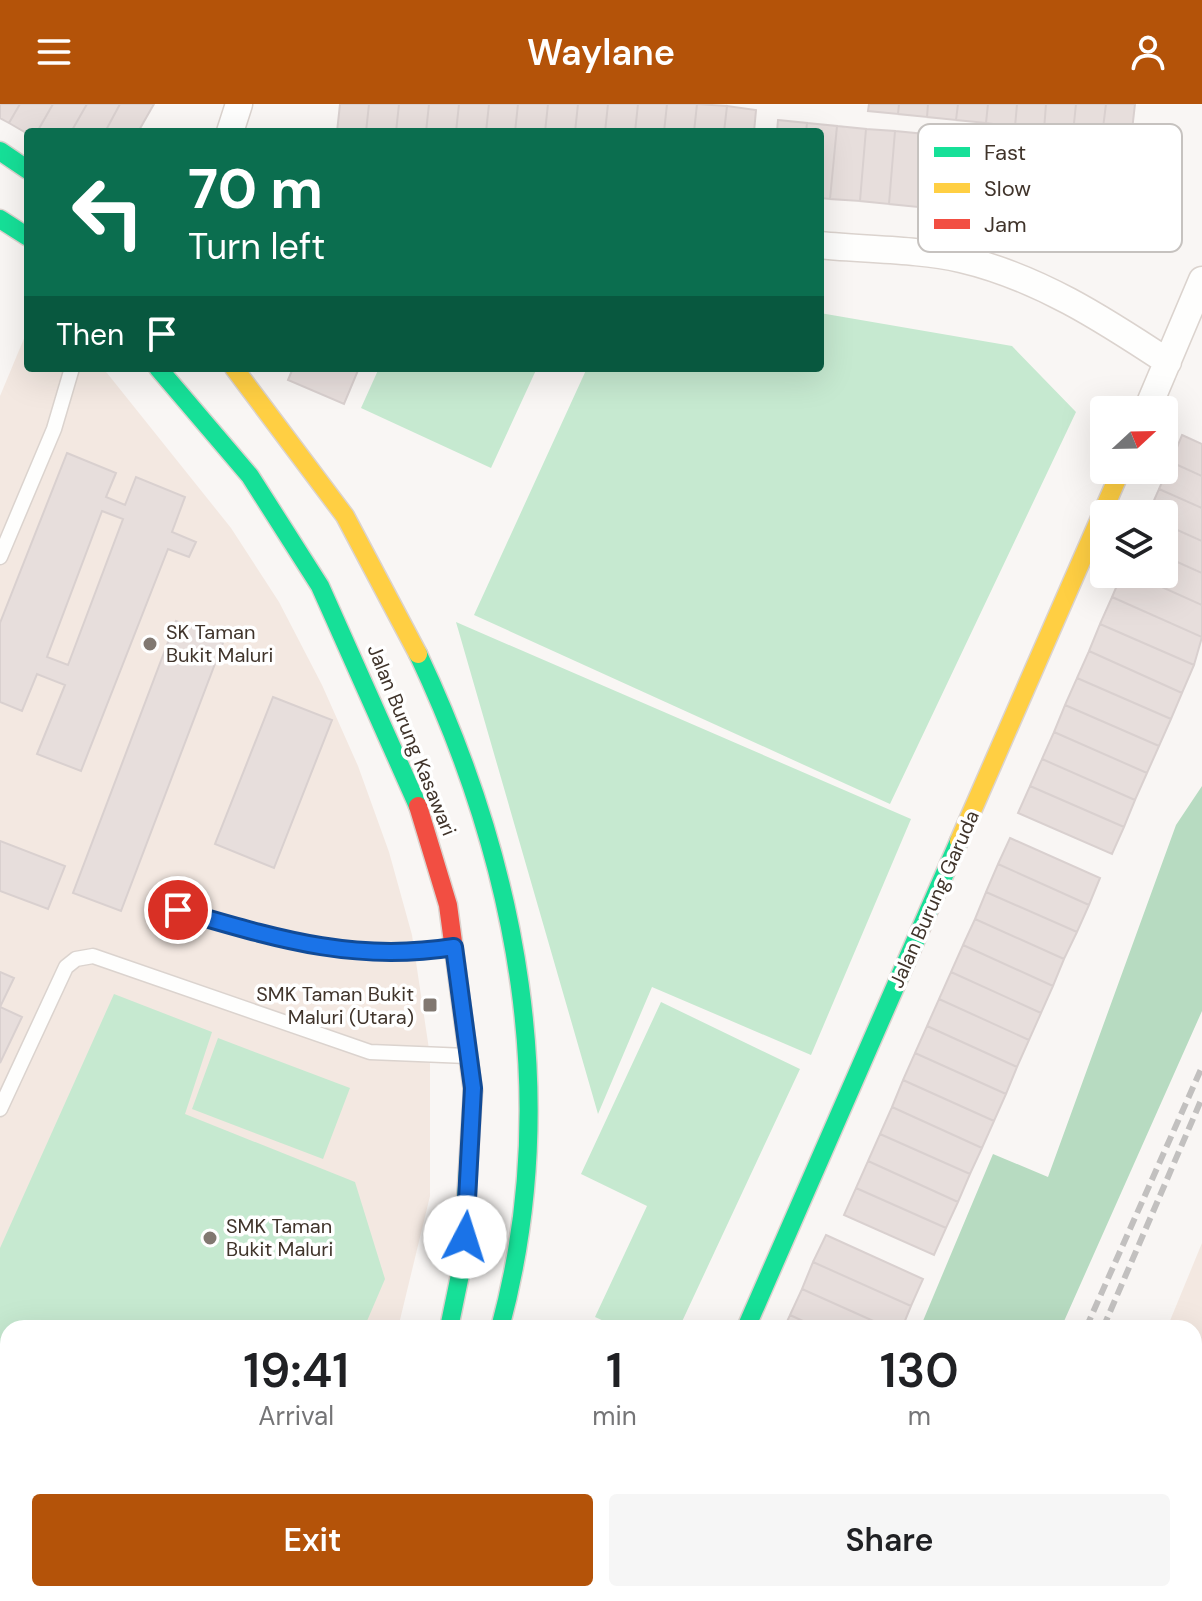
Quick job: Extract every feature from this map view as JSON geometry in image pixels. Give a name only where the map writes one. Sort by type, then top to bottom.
[{"type":"street","points":[[231,128],[239,104]]},
{"type":"street","points":[[0,151],[24,167]]},
{"type":"street","points":[[0,219],[24,234]]},
{"type":"street","points":[[824,245],[959,259],[1028,280],[1088,309],[1168,362]]},
{"type":"street","points":[[1153,396],[1202,280]]},
{"type":"street","name":"Jalan Burung Kasawari","points":[[161,372],[250,476],[320,586],[425,821],[448,905],[471,1055],[468,1210],[462,1265],[451,1320]]},
{"type":"street","name":"Jalan Burung Kasawari","points":[[237,372],[324,486],[396,606],[459,750],[486,835],[520,990],[529,1073],[530,1162],[502,1320]]},
{"type":"street","name":"Jalan Burung Garuda","points":[[749,1320],[1115,484]]},
{"type":"lane","points":[[0,557],[54,429],[71,372]]},
{"type":"lane","points":[[178,910],[302,946],[411,954],[454,947]]},
{"type":"lane","points":[[0,1109],[66,967],[76,959],[93,956],[370,1052],[471,1055]]},
{"type":"shaded area","points":[[24,339],[24,372],[107,373],[231,528],[279,602],[322,685],[358,766],[389,852],[412,935],[430,1056],[430,1196],[400,1320],[0,1320],[0,396]]},
{"type":"shaded area","points":[[1202,1243],[1202,1320],[1170,1320]]},
{"type":"green space","points":[[824,314],[1012,346],[1076,412],[890,804],[474,615],[585,372],[824,372]]},
{"type":"green space","points":[[377,372],[535,372],[491,468],[361,408]]},
{"type":"green space","points":[[456,622],[911,819],[811,1055],[652,987],[598,1114]]},
{"type":"green space","points":[[1202,786],[1202,1011],[1065,1320],[923,1320],[993,1154],[1048,1177],[1176,825]]},
{"type":"green space","points":[[114,994],[212,1032],[185,1114],[355,1182],[385,1279],[367,1320],[0,1320],[0,1248]]},
{"type":"green space","points":[[661,1002],[800,1069],[683,1320],[602,1320],[595,1317],[647,1206],[581,1174]]},
{"type":"green space","points":[[218,1038],[350,1088],[323,1159],[192,1109]]},
{"type":"building","points":[[0,104],[20,104],[9,123],[0,118]]},
{"type":"building","points":[[20,104],[53,104],[39,128],[24,128],[24,132],[9,123]]},
{"type":"building","points":[[53,104],[87,104],[73,128],[39,128]]},
{"type":"building","points":[[87,104],[120,104],[107,128],[73,128]]},
{"type":"building","points":[[120,104],[154,104],[140,128],[107,128]]},
{"type":"building","points":[[340,104],[369,104],[366,128],[337,128]]},
{"type":"building","points":[[369,104],[399,104],[396,128],[366,128]]},
{"type":"building","points":[[399,104],[429,104],[426,128],[396,128]]},
{"type":"building","points":[[429,104],[459,104],[456,128],[426,128]]},
{"type":"building","points":[[459,104],[489,104],[486,128],[456,128]]},
{"type":"building","points":[[489,104],[518,104],[515,128],[486,128]]},
{"type":"building","points":[[518,104],[548,104],[545,128],[515,128]]},
{"type":"building","points":[[548,104],[578,104],[575,128],[545,128]]},
{"type":"building","points":[[578,104],[608,104],[605,128],[575,128]]},
{"type":"building","points":[[608,104],[638,104],[635,128],[605,128]]},
{"type":"building","points":[[638,104],[667,104],[664,128],[635,128]]},
{"type":"building","points":[[667,104],[697,104],[694,128],[664,128]]},
{"type":"building","points":[[697,104],[727,106],[724,128],[694,128]]},
{"type":"building","points":[[869,104],[899,104],[898,114],[868,111]]},
{"type":"building","points":[[899,104],[928,104],[927,117],[898,114]]},
{"type":"building","points":[[928,104],[958,104],[956,120],[927,117]]},
{"type":"building","points":[[958,104],[988,104],[986,123],[956,120]]},
{"type":"building","points":[[988,104],[1017,104],[1015,124],[986,123]]},
{"type":"building","points":[[1017,104],[1046,104],[1044,124],[1015,124]]},
{"type":"building","points":[[1046,104],[1076,104],[1074,124],[1044,124]]},
{"type":"building","points":[[1076,104],[1106,104],[1104,124],[1074,124]]},
{"type":"building","points":[[1106,104],[1135,104],[1133,124],[1104,124]]},
{"type":"building","points":[[727,106],[756,110],[754,128],[724,128]]},
{"type":"building","points":[[778,120],[807,123],[806,128],[777,128]]},
{"type":"building","points":[[807,123],[837,126],[830,199],[824,198],[824,128],[806,128]]},
{"type":"building","points":[[837,126],[866,129],[860,201],[830,199]]},
{"type":"building","points":[[866,129],[895,131],[889,204],[860,201]]},
{"type":"building","points":[[895,131],[918,133],[918,207],[889,204]]},
{"type":"building","points":[[291,372],[357,372],[344,404],[288,380]]},
{"type":"building","points":[[1182,435],[1202,444],[1202,476],[1178,465],[1178,445]]},
{"type":"building","points":[[67,453],[116,473],[106,497],[125,505],[136,477],[185,497],[172,532],[196,542],[189,557],[168,549],[81,771],[37,754],[65,685],[37,674],[22,711],[0,702],[0,623]],"holes":[[[102,511],[123,519],[68,665],[47,657]]]},
{"type":"building","points":[[1178,465],[1202,476],[1202,508],[1159,489],[1161,484],[1178,484]]},
{"type":"building","points":[[1159,489],[1202,508],[1202,541],[1178,530],[1178,500],[1154,500]]},
{"type":"building","points":[[1178,530],[1202,541],[1202,573],[1178,562]]},
{"type":"building","points":[[1178,562],[1202,573],[1202,605],[1164,588],[1178,588]]},
{"type":"building","points":[[1116,588],[1164,588],[1202,605],[1202,637],[1112,597]]},
{"type":"building","points":[[1112,597],[1202,637],[1194,665],[1100,624]]},
{"type":"building","points":[[176,621],[224,640],[121,911],[73,893]]},
{"type":"building","points":[[1100,624],[1194,665],[1182,693],[1089,651]]},
{"type":"building","points":[[1089,651],[1182,693],[1171,719],[1077,678]]},
{"type":"building","points":[[1077,678],[1171,719],[1159,746],[1065,705]]},
{"type":"building","points":[[273,697],[332,720],[274,868],[215,844]]},
{"type":"building","points":[[1065,705],[1159,746],[1147,773],[1054,732]]},
{"type":"building","points":[[1054,732],[1147,773],[1135,800],[1042,759]]},
{"type":"building","points":[[1042,759],[1135,800],[1124,827],[1030,786]]},
{"type":"building","points":[[1030,786],[1124,827],[1112,854],[1018,813]]},
{"type":"building","points":[[1010,838],[1100,878],[1089,905],[998,864]]},
{"type":"building","points":[[0,841],[65,866],[48,909],[0,891]]},
{"type":"building","points":[[998,864],[1089,905],[1077,932],[986,892]]},
{"type":"building","points":[[986,892],[1077,932],[1064,959],[975,919]]},
{"type":"building","points":[[975,919],[1064,959],[1053,986],[963,945]]},
{"type":"building","points":[[963,945],[1053,986],[1041,1013],[951,972]]},
{"type":"building","points":[[0,972],[14,978],[0,1007]]},
{"type":"building","points":[[951,972],[1041,1013],[1029,1040],[939,999]]},
{"type":"building","points":[[939,999],[1029,1040],[1017,1067],[927,1026]]},
{"type":"building","points":[[0,1007],[22,1017],[0,1063]]},
{"type":"building","points":[[927,1026],[1017,1067],[1006,1094],[915,1053]]},
{"type":"building","points":[[915,1053],[1006,1094],[994,1121],[903,1080]]},
{"type":"building","points":[[903,1080],[994,1121],[982,1148],[892,1107]]},
{"type":"building","points":[[892,1107],[982,1148],[970,1174],[880,1134]]},
{"type":"building","points":[[880,1134],[970,1174],[958,1202],[868,1161]]},
{"type":"building","points":[[868,1161],[958,1202],[946,1228],[856,1188]]},
{"type":"building","points":[[856,1188],[946,1228],[934,1255],[844,1215]]},
{"type":"building","points":[[826,1235],[923,1279],[911,1306],[813,1262]]},
{"type":"building","points":[[813,1262],[911,1306],[905,1320],[871,1320],[802,1289]]},
{"type":"building","points":[[802,1289],[871,1320],[801,1320],[790,1315]]},
{"type":"railway","points":[[1090,1320],[1202,1067]]},
{"type":"railway","points":[[1106,1320],[1202,1098]]},
{"type":"traffic: fast","points":[[0,151],[24,167]]},
{"type":"traffic: fast","points":[[0,219],[24,234]]},
{"type":"traffic: fast","points":[[161,372],[250,476],[320,586],[418,806]]},
{"type":"traffic: fast","points":[[418,654],[453,734],[482,817],[504,900],[520,985],[528,1070],[527,1156],[518,1242],[502,1320]]},
{"type":"traffic: fast","points":[[749,1320],[959,841]]},
{"type":"traffic: fast","points":[[451,1320],[462,1265],[473,1091]]},
{"type":"traffic: slow","points":[[237,372],[345,516],[418,654]]},
{"type":"traffic: slow","points":[[959,841],[1115,484]]},
{"type":"traffic: jam","points":[[418,806],[448,905],[473,1091]]},
{"type":"place","name":"SK Taman Bukit Maluri","points":[[150,644]]},
{"type":"place","name":"SMK Taman Bukit Maluri (Utara)","points":[[430,1005]]},
{"type":"place","name":"SMK Taman Bukit Maluri","points":[[210,1238]]},
{"type":"route","points":[[178,910],[302,946],[411,954],[454,947],[471,1055],[473,1088],[465,1237]]}]
